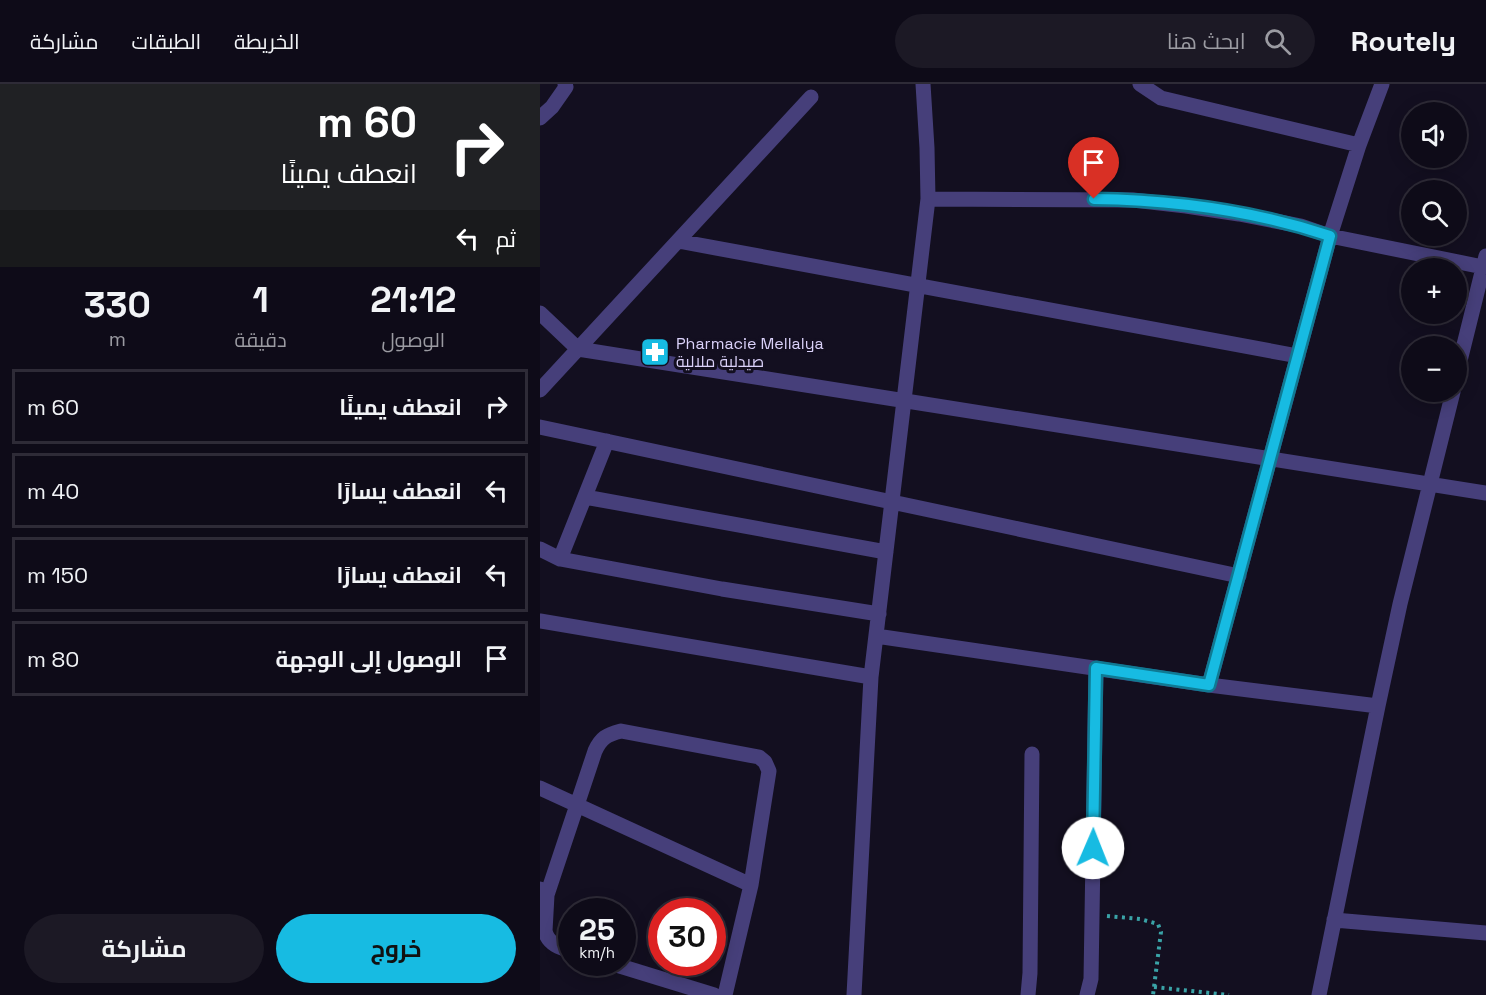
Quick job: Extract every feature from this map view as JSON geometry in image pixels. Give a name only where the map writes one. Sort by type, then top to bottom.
[{"type":"street","points":[[540,118],[552,107],[566,87],[565,84]]},
{"type":"street","points":[[854,995],[871,677],[928,199],[922,84]]},
{"type":"street","points":[[1140,84],[1161,98],[1359,145]]},
{"type":"street","points":[[1209,685],[1330,236],[1359,145],[1382,84]]},
{"type":"street","points":[[540,390],[811,97]]},
{"type":"street","points":[[928,199],[1133,200],[1239,214],[1301,226],[1330,236],[1485,262],[1466,336]]},
{"type":"street","points":[[678,241],[1298,356]]},
{"type":"street","points":[[540,313],[578,349],[1486,493]]},
{"type":"street","points":[[1319,995],[1378,706],[1451,402]]},
{"type":"street","points":[[540,427],[1239,576]]},
{"type":"street","points":[[561,559],[607,441]]},
{"type":"street","points":[[585,497],[886,552]]},
{"type":"street","points":[[540,549],[561,559],[722,589],[879,614]]},
{"type":"street","points":[[540,621],[871,677]]},
{"type":"street","points":[[876,636],[1209,685],[1378,706]]},
{"type":"street","points":[[1087,995],[1091,980],[1096,668]]},
{"type":"street","points":[[558,946],[546,937],[543,892],[601,739],[607,734],[621,731],[759,757],[765,762],[769,771],[751,885],[725,995]]},
{"type":"street","points":[[1028,995],[1032,754]]},
{"type":"street","points":[[540,788],[751,885]]},
{"type":"street","points":[[1334,920],[1486,933]]},
{"type":"street","points":[[636,971],[714,995]]},
{"type":"path","points":[[1092,915],[1140,919],[1158,924],[1161,932],[1154,995]]},
{"type":"path","points":[[1154,987],[1229,995]]},
{"type":"place","name":"Pharmacie Mellalya صيدلية ملالية","points":[[655,352]]},
{"type":"route","points":[[1093,848],[1096,668],[1209,685],[1330,236],[1301,226],[1211,209],[1133,200],[1094,199]]}]
